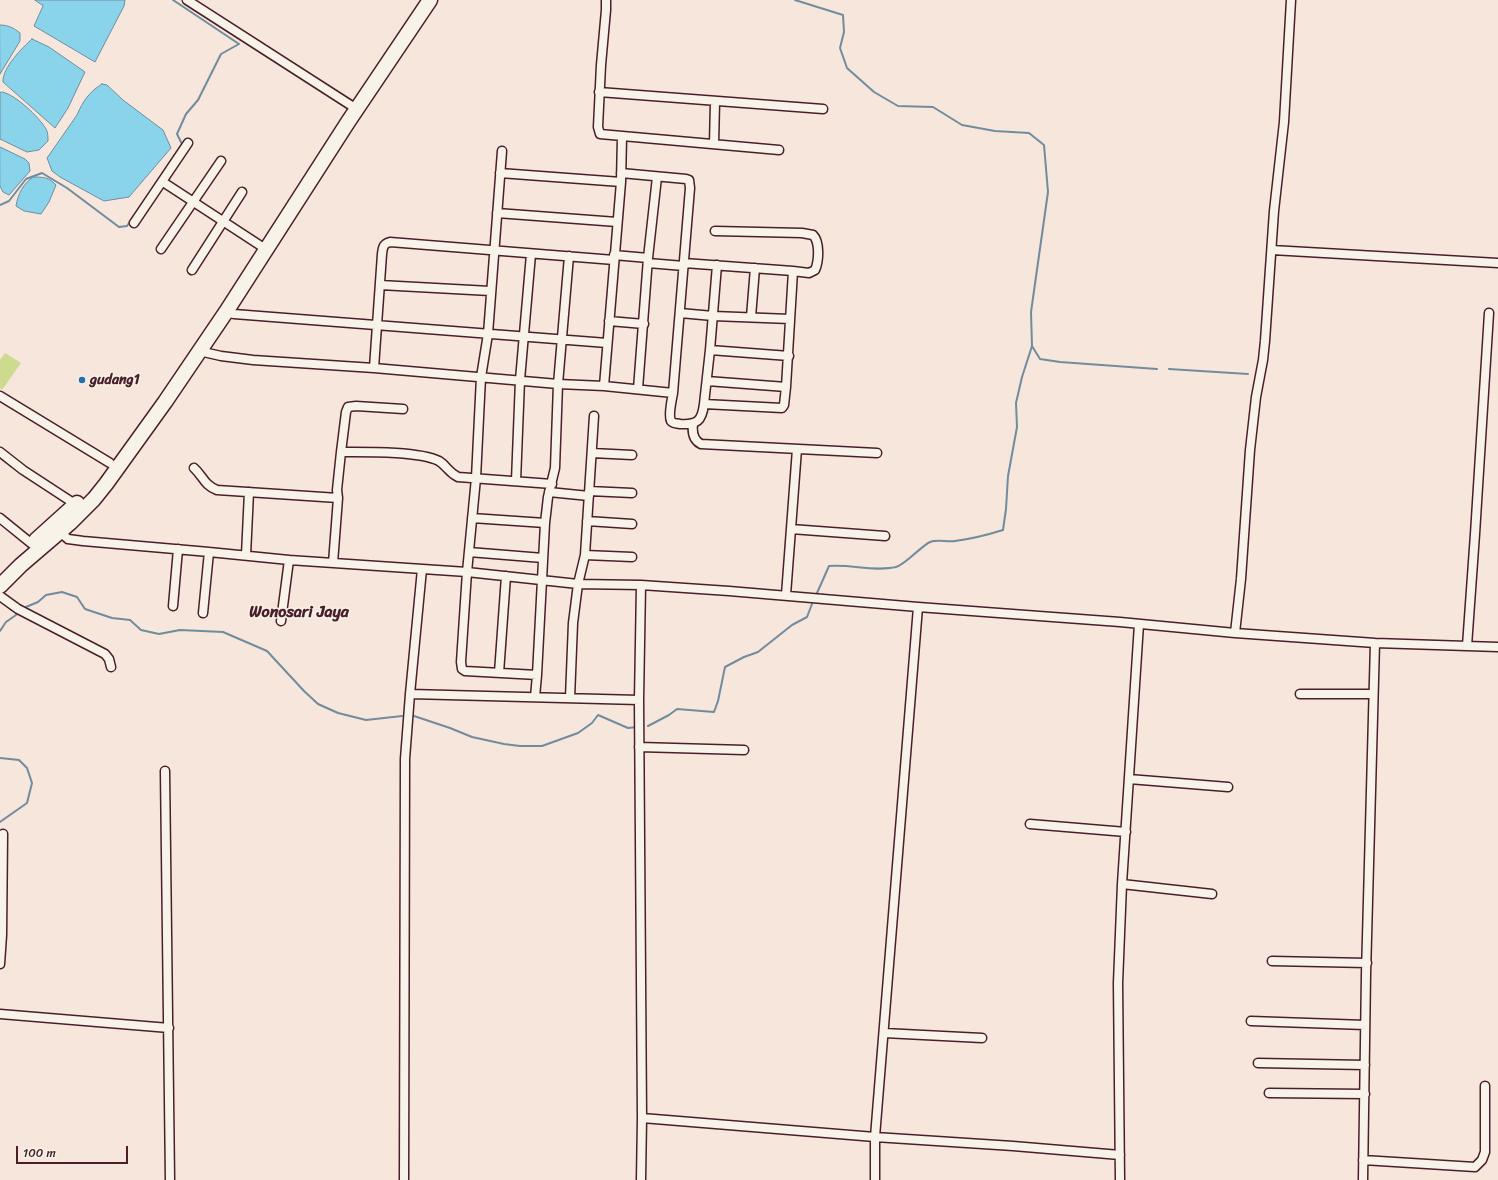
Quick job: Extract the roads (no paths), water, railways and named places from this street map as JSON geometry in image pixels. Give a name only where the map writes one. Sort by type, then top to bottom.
[{"type":"highway","points":[[0,572],[89,491],[124,445],[193,348],[261,246],[318,154],[352,106],[421,0]]},
{"type":"highway","points":[[0,586],[21,565],[60,532],[94,499],[106,484],[226,312],[348,122],[430,0]]},
{"type":"street","points":[[187,0],[352,106]]},
{"type":"street","points":[[606,0],[599,92],[598,131],[602,135],[779,150]]},
{"type":"street","points":[[1235,633],[1241,579],[1250,450],[1257,391],[1263,360],[1274,211],[1284,122],[1291,0]]},
{"type":"street","points":[[599,92],[823,109]]},
{"type":"street","points":[[714,144],[715,102]]},
{"type":"street","points":[[604,386],[621,182],[622,137]]},
{"type":"street","points":[[134,223],[188,144]]},
{"type":"street","points":[[502,151],[493,251],[488,334],[481,377],[476,478],[467,572],[461,666],[465,671],[537,675]]},
{"type":"street","points":[[161,250],[221,161]]},
{"type":"street","points":[[500,173],[621,182]]},
{"type":"street","points":[[621,173],[686,178],[689,180],[690,188],[684,264],[670,416],[671,421],[674,423],[693,424],[702,416],[707,381],[717,265]]},
{"type":"street","points":[[638,389],[648,260],[657,176]]},
{"type":"street","points":[[163,182],[261,246]]},
{"type":"street","points":[[192,270],[242,192]]},
{"type":"street","points":[[497,213],[617,222]]},
{"type":"street","points":[[374,368],[383,248],[385,243],[532,254],[648,260],[806,273],[815,270],[817,263],[817,240],[813,235],[802,233],[715,231]]},
{"type":"street","points":[[1272,250],[1498,263]]},
{"type":"street","points":[[516,481],[520,380],[532,254]]},
{"type":"street","points":[[535,698],[541,580],[546,523],[550,488],[556,468],[558,384],[569,256]]},
{"type":"street","points":[[752,317],[755,268]]},
{"type":"street","points":[[704,404],[780,408],[784,405],[789,356],[793,271]]},
{"type":"street","points":[[380,285],[490,291]]},
{"type":"street","points":[[226,312],[377,326],[608,343]]},
{"type":"street","points":[[1466,646],[1476,527],[1489,312]]},
{"type":"street","points":[[680,313],[790,319]]},
{"type":"street","points":[[609,321],[644,324]]},
{"type":"street","points":[[710,350],[789,356]]},
{"type":"street","points":[[199,351],[221,356],[252,360],[374,368],[558,384],[604,386],[673,393]]},
{"type":"street","points":[[707,381],[786,387]]},
{"type":"street","points":[[0,396],[110,463]]},
{"type":"street","points":[[333,563],[338,498],[337,490],[346,412],[348,407],[356,406],[403,409]]},
{"type":"street","points":[[570,698],[572,639],[578,584],[585,555],[594,416]]},
{"type":"street","points":[[693,424],[694,436],[696,441],[701,444],[877,453]]},
{"type":"street","points":[[786,595],[797,449]]},
{"type":"street","points":[[0,452],[23,470],[75,504]]},
{"type":"street","points":[[341,452],[418,456],[440,462],[451,474],[458,477],[516,481],[550,488],[589,493],[632,493]]},
{"type":"street","points":[[592,453],[632,454]]},
{"type":"street","points":[[194,468],[199,472],[203,480],[210,487],[217,490],[338,498]]},
{"type":"street","points":[[246,555],[249,492]]},
{"type":"street","points":[[0,518],[32,544]]},
{"type":"street","points":[[472,518],[546,523]]},
{"type":"street","points":[[587,521],[632,524]]},
{"type":"street","points":[[791,529],[885,536]]},
{"type":"street","points":[[60,532],[68,539],[75,540],[289,560],[467,572],[578,584],[641,585],[786,595],[1235,633],[1375,643],[1498,646]]},
{"type":"street","points":[[173,606],[178,549]]},
{"type":"street","points":[[203,613],[209,552]]},
{"type":"street","points":[[469,552],[543,558]]},
{"type":"street","points":[[585,555],[632,557]]},
{"type":"street","points":[[281,621],[289,560]]},
{"type":"street","points":[[404,1180],[405,759],[422,569]]},
{"type":"street","points":[[499,673],[506,576]]},
{"type":"street","points":[[641,585],[639,700],[642,1118],[641,1180]]},
{"type":"street","points":[[0,596],[18,609],[105,654],[109,659],[111,667]]},
{"type":"street","points":[[875,1180],[875,1138],[918,607]]},
{"type":"street","points":[[1120,1180],[1118,983],[1122,884],[1138,624]]},
{"type":"street","points":[[1363,1180],[1365,1025],[1375,643]]},
{"type":"street","points":[[410,694],[639,700]]},
{"type":"street","points":[[1300,694],[1373,694]]},
{"type":"street","points":[[639,747],[744,750]]},
{"type":"street","points":[[165,770],[170,1180]]},
{"type":"street","points":[[1129,779],[1228,787]]},
{"type":"street","points":[[1030,824],[1126,832]]},
{"type":"street","points":[[0,964],[3,834]]},
{"type":"street","points":[[1122,884],[1212,894]]},
{"type":"street","points":[[1272,961],[1367,963]]},
{"type":"street","points":[[0,1014],[169,1028]]},
{"type":"street","points":[[1251,1021],[1365,1025]]},
{"type":"street","points":[[884,1034],[982,1038]]},
{"type":"street","points":[[1258,1063],[1365,1065]]},
{"type":"street","points":[[1363,1160],[1475,1167],[1482,1160],[1485,1152],[1485,1086]]},
{"type":"street","points":[[1269,1093],[1365,1094]]},
{"type":"street","points":[[642,1118],[875,1138],[1120,1154]]},
{"type":"water","points":[[35,0],[125,0],[124,6],[95,62],[34,26],[43,6]]},
{"type":"water","points":[[0,25],[11,27],[20,33],[20,41],[0,74]]},
{"type":"water","points":[[32,39],[49,47],[85,72],[68,108],[55,128],[3,82],[9,65],[18,53]]},
{"type":"water","points":[[102,84],[107,85],[123,100],[163,130],[171,148],[129,197],[104,201],[52,171],[47,158],[77,115],[87,97],[93,90]]},
{"type":"water","points":[[2,92],[20,101],[43,124],[48,133],[48,141],[39,150],[27,152],[0,139],[0,93]]},
{"type":"water","points":[[0,147],[25,159],[29,163],[30,171],[9,195],[3,192],[0,186]]},
{"type":"water","points":[[33,177],[46,178],[51,180],[56,185],[49,202],[41,214],[24,211],[16,206],[18,197],[26,183]]},
{"type":"waterway","points":[[0,205],[9,201],[26,179],[42,173],[67,188],[119,227],[127,226],[182,144],[177,134],[186,114],[198,100],[221,54],[239,44],[173,0]]},
{"type":"waterway","points":[[795,0],[843,15],[844,32],[840,48],[847,68],[874,92],[898,106],[933,107],[962,125],[995,131],[1029,133],[1044,145],[1048,192],[1031,312],[1032,346],[1040,359],[1060,362],[1157,369]]},
{"type":"waterway","points":[[817,593],[829,566],[879,569],[896,567],[900,566],[930,542],[961,540],[979,537],[1003,530],[1008,476],[1017,427],[1016,403],[1022,377],[1032,346]]},
{"type":"waterway","points":[[1169,369],[1248,374]]},
{"type":"waterway","points":[[26,607],[38,602],[46,595],[62,592],[77,597],[85,609],[112,618],[130,620],[141,630],[159,634],[180,630],[223,632],[267,651],[318,704],[338,713],[366,720],[402,716]]},
{"type":"waterway","points":[[648,726],[677,709],[714,712],[718,701],[725,667],[744,657],[758,652],[792,625],[807,617],[812,604]]},
{"type":"waterway","points":[[0,631],[6,622],[16,615]]},
{"type":"waterway","points":[[414,716],[472,737],[520,746],[542,746],[578,733],[592,723],[598,715],[628,728],[637,727]]},
{"type":"waterway","points":[[0,758],[19,760],[27,768],[32,783],[27,803],[0,822]]},
{"type":"place","name":"gudang1","points":[[82,380]]},
{"type":"district","name":"Wonosari Jaya","points":[[299,613]]}]
